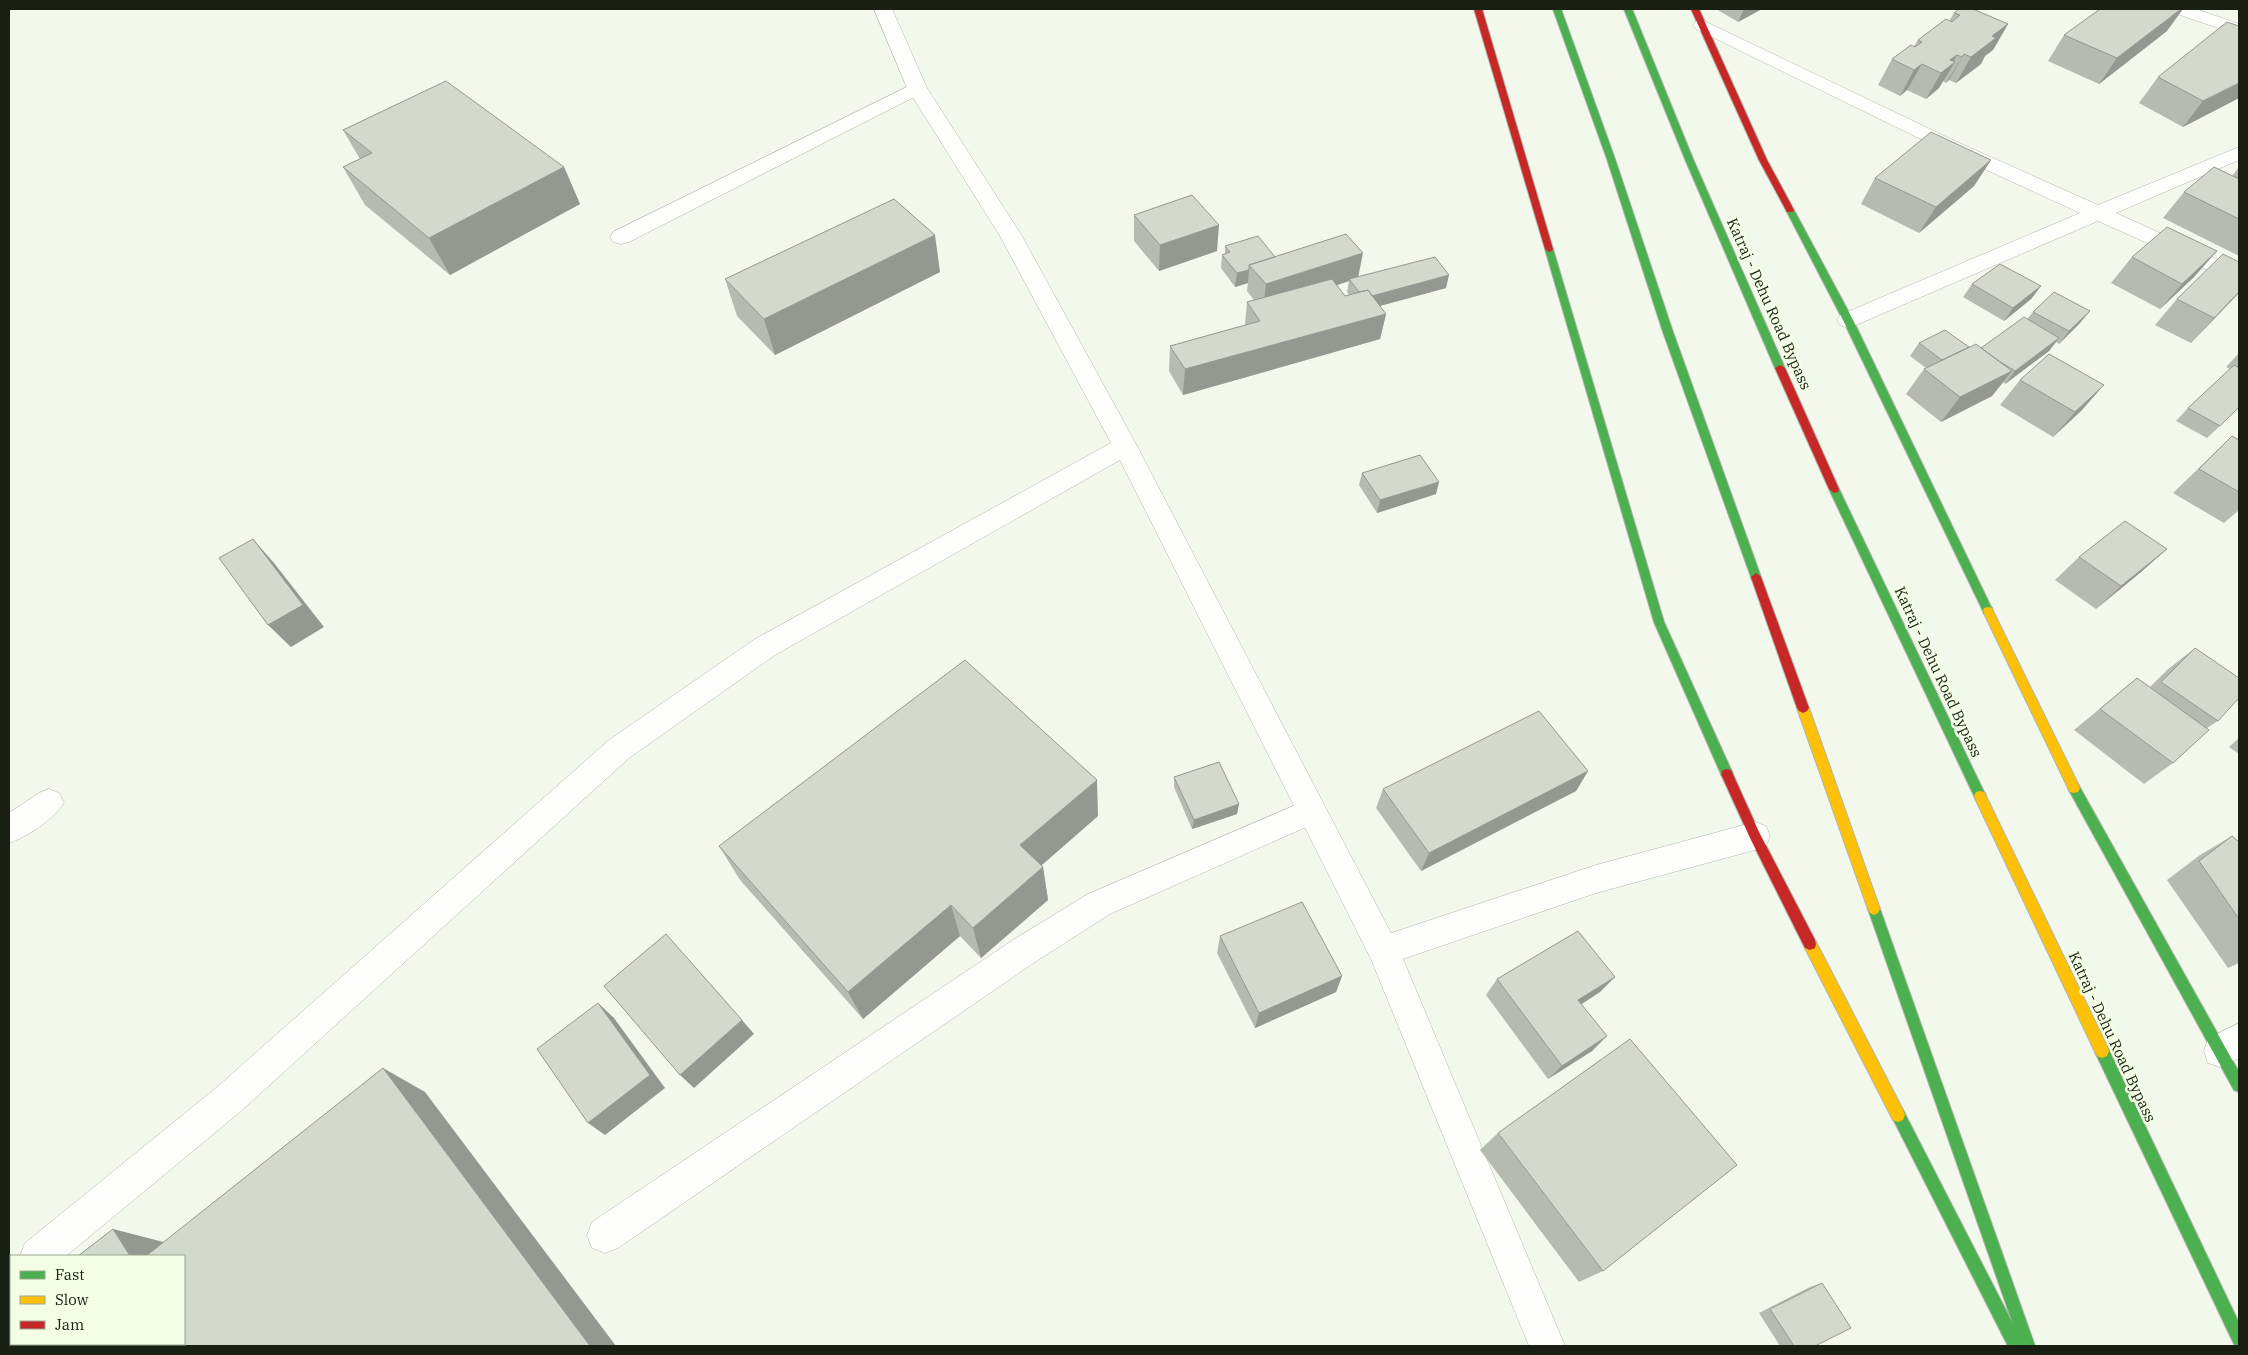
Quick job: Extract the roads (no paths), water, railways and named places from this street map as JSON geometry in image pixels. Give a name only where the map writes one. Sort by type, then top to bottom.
[{"type":"main road","points":[[1478,9],[1659,622],[1755,836],[2016,1346]]},
{"type":"main road","points":[[1557,9],[1611,159],[1668,332],[1725,488],[2028,1346]]},
{"type":"main road","name":"Katraj - Dehu Road Bypass","points":[[1628,9],[1693,168],[1834,486],[2239,1339]]},
{"type":"main road","points":[[1698,17],[1763,160],[1848,320],[2073,787],[2230,1045],[2239,1085]]},
{"type":"street","points":[[883,9],[917,88],[1011,236],[1125,446],[1384,951],[1547,1346]]},
{"type":"street","points":[[2180,9],[2239,30]]},
{"type":"street","points":[[1698,17],[1948,145],[2239,277]]},
{"type":"street","points":[[621,236],[917,88]]},
{"type":"street","points":[[1848,320],[1999,254],[2101,214],[2239,153]]},
{"type":"street","points":[[39,1255],[228,1100],[619,750],[765,647],[1125,446]]},
{"type":"street","points":[[9,830],[49,802]]},
{"type":"street","points":[[605,1235],[1024,951],[1099,904],[1312,811]]},
{"type":"street","points":[[1384,951],[1596,879],[1755,836]]}]
